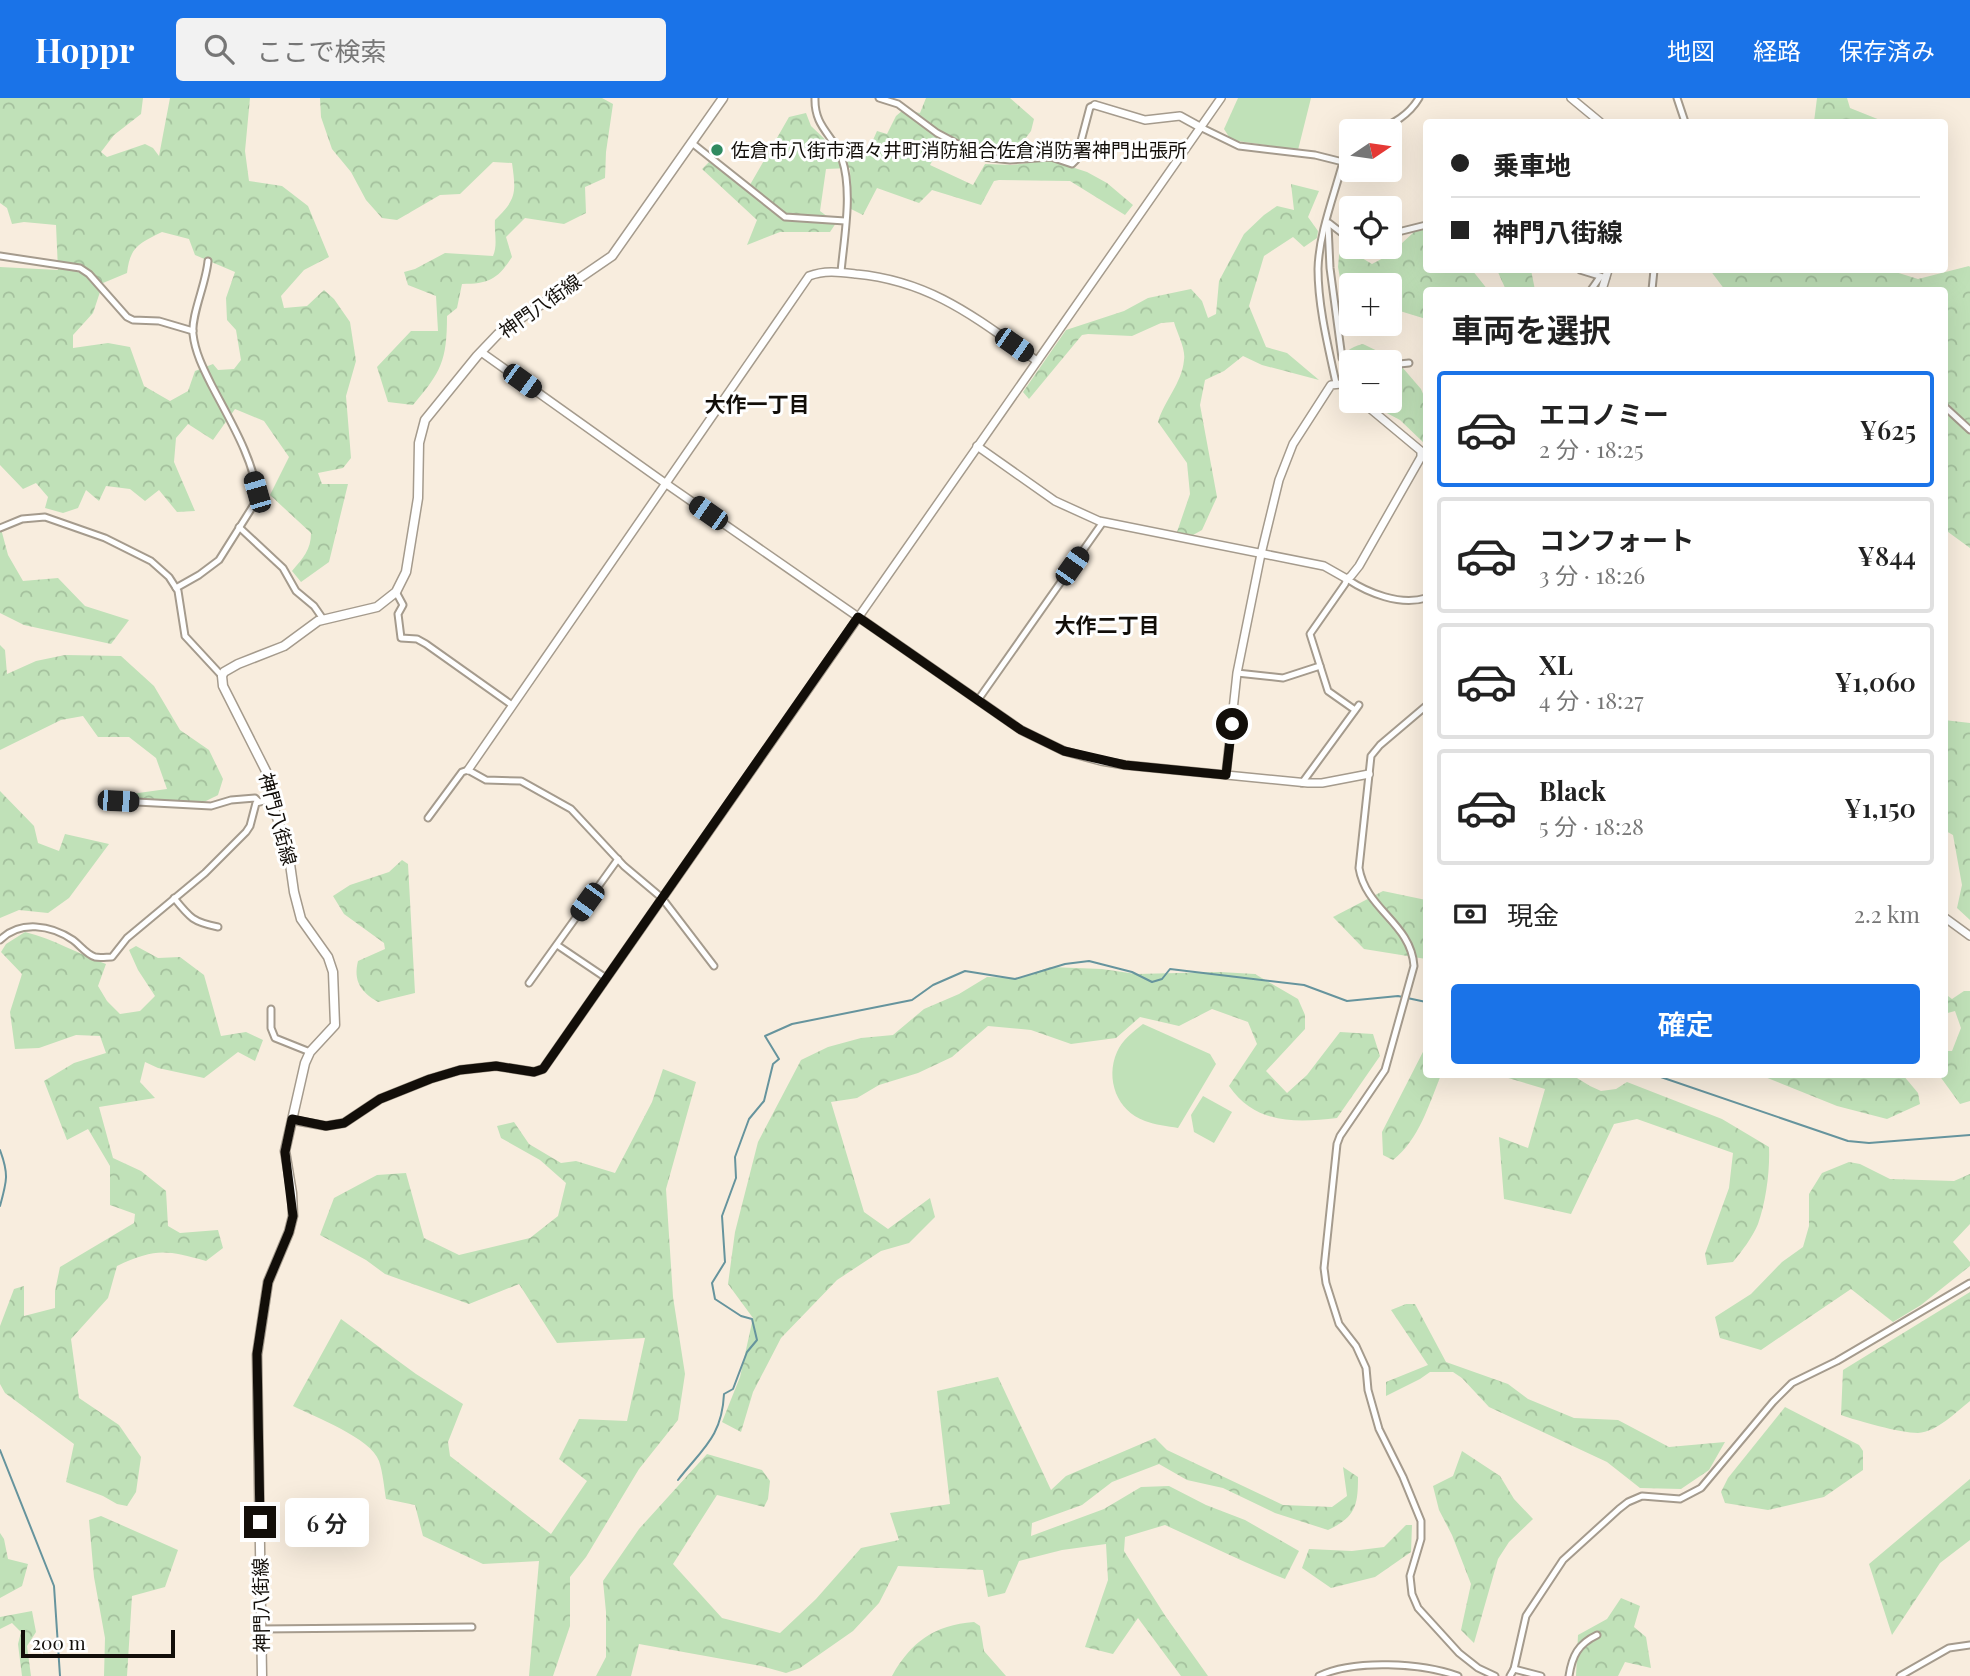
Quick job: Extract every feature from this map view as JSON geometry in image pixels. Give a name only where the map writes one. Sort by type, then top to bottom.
[{"type":"main road","name":"神門八街線","points":[[396,592],[408,560],[418,498],[419,443],[431,411],[481,352],[512,323],[607,260],[723,98]]},
{"type":"main road","points":[[222,676],[238,664],[284,646],[323,619],[377,607],[396,592]]},
{"type":"main road","name":"神門八街線","points":[[222,676],[223,686],[271,781],[272,799],[288,850],[301,919],[328,957],[333,972],[335,1025],[310,1052],[305,1063],[285,1152],[293,1216],[268,1282],[257,1354],[262,1676]]},
{"type":"street","points":[[815,98],[817,120],[826,134],[838,145],[846,174],[847,203],[841,272]]},
{"type":"street","points":[[879,98],[898,104],[937,134],[982,157],[1010,160],[1051,157],[1072,164],[1076,160],[1090,107],[1095,104],[1144,120],[1180,116],[1238,146],[1346,160],[1327,222],[1318,269],[1336,383]]},
{"type":"street","points":[[292,1119],[326,1126],[344,1123],[380,1099],[460,1070],[496,1066],[534,1072],[543,1069],[1221,98]]},
{"type":"street","points":[[1400,119],[1419,98]]},
{"type":"street","points":[[1571,98],[1596,119]]},
{"type":"street","points":[[1677,98],[1684,119]]},
{"type":"street","points":[[692,143],[785,217],[845,221]]},
{"type":"street","points":[[1327,222],[1339,231]]},
{"type":"street","points":[[1327,222],[1341,350]]},
{"type":"street","points":[[1402,231],[1423,226]]},
{"type":"street","points":[[0,256],[80,268],[127,317],[133,320],[159,321],[193,331]]},
{"type":"street","points":[[176,588],[219,560],[257,503],[257,492],[236,435],[199,359],[193,331],[208,261]]},
{"type":"street","points":[[428,818],[462,772],[468,770],[809,276],[822,271],[841,272],[882,276],[911,284],[940,296],[1037,361]]},
{"type":"street","points":[[1589,273],[1603,278]]},
{"type":"street","points":[[1594,287],[1606,273]]},
{"type":"street","points":[[1602,287],[1603,278]]},
{"type":"street","points":[[481,352],[1021,730],[1079,756],[1125,765],[1301,783],[1322,783],[1369,774]]},
{"type":"street","points":[[1402,364],[1409,363]]},
{"type":"street","points":[[1226,775],[1237,673],[1279,481],[1293,444],[1331,385],[1339,384]]},
{"type":"street","points":[[1948,410],[1970,430]]},
{"type":"street","points":[[1376,413],[1423,449]]},
{"type":"street","points":[[977,446],[1055,501],[1103,522],[1324,566],[1365,591],[1388,597],[1423,599]]},
{"type":"street","points":[[1301,783],[1357,707],[1328,691],[1310,634],[1347,579],[1359,566],[1423,452]]},
{"type":"street","points":[[0,528],[30,517],[45,517],[105,538],[136,552],[158,566],[176,588],[185,636],[222,676]]},
{"type":"street","points":[[978,700],[1103,522]]},
{"type":"street","points":[[239,527],[283,568],[296,591],[314,606],[323,619]]},
{"type":"street","points":[[396,592],[403,606],[398,614],[401,638],[417,639],[426,644],[512,705]]},
{"type":"street","points":[[1237,673],[1283,677],[1320,666]]},
{"type":"street","points":[[1423,709],[1371,756],[1359,868],[1361,881],[1372,901],[1393,919],[1405,937],[1413,953],[1414,966],[1385,1070],[1337,1144],[1326,1242],[1326,1283],[1339,1324],[1356,1346],[1366,1368],[1368,1390],[1379,1429],[1421,1521],[1421,1539],[1410,1576],[1412,1594],[1418,1608],[1459,1653],[1478,1668],[1495,1676]]},
{"type":"street","points":[[468,770],[486,780],[520,781],[577,814],[618,859],[662,898],[714,966]]},
{"type":"street","points":[[118,801],[211,806],[230,800],[272,799]]},
{"type":"street","points":[[0,940],[24,927],[35,926],[62,934],[96,957],[112,957],[127,938],[205,873],[246,832],[258,801]]},
{"type":"street","points":[[529,983],[618,859]]},
{"type":"street","points":[[174,898],[191,919],[200,924],[218,927]]},
{"type":"street","points":[[1948,920],[1970,936]]},
{"type":"street","points":[[556,945],[606,978]]},
{"type":"street","points":[[271,1009],[271,1028],[275,1038],[310,1052]]},
{"type":"street","points":[[1510,1676],[1526,1616],[1548,1582],[1563,1560],[1619,1509],[1642,1496],[1680,1499],[1701,1488],[1792,1383],[1837,1361],[1970,1283]]},
{"type":"street","points":[[261,1629],[472,1627]]},
{"type":"street","points":[[1569,1676],[1575,1653],[1586,1640],[1597,1635]]},
{"type":"street","points":[[1900,1676],[1949,1648],[1970,1645]]},
{"type":"street","points":[[1319,1676],[1350,1667],[1410,1666],[1435,1668],[1458,1676]]},
{"type":"street","points":[[1514,1669],[1541,1676]]},
{"type":"green space","points":[[0,98],[143,98],[141,114],[114,135],[101,152],[107,157],[145,144],[153,148],[159,156],[170,98],[250,98],[245,151],[249,181],[282,186],[308,206],[329,257],[304,270],[281,296],[284,308],[307,306],[324,290],[350,322],[356,361],[346,396],[351,458],[343,468],[318,473],[322,484],[348,484],[329,562],[301,582],[292,571],[308,549],[311,533],[270,495],[289,457],[264,421],[235,409],[213,440],[188,424],[176,438],[174,462],[195,511],[177,512],[159,490],[145,501],[130,489],[106,486],[99,501],[86,490],[78,508],[63,513],[45,508],[48,497],[36,483],[23,489],[0,465],[0,267],[58,270],[56,225],[24,222],[12,224],[7,208],[0,203]],"holes":[[[162,232],[189,239],[195,255],[235,272],[226,298],[227,320],[236,330],[241,360],[234,369],[218,370],[213,364],[195,371],[188,391],[170,401],[144,386],[130,347],[108,343],[73,348],[73,335],[93,313],[103,283],[127,273],[128,264],[137,246]]]},
{"type":"green space","points":[[320,98],[602,98],[613,104],[605,178],[585,187],[586,213],[564,224],[525,218],[506,237],[512,257],[502,271],[486,281],[462,284],[457,308],[447,316],[446,344],[440,365],[430,384],[413,405],[388,402],[377,367],[411,331],[438,331],[436,296],[408,285],[404,272],[445,253],[493,256],[496,243],[495,220],[508,206],[513,194],[512,163],[493,162],[460,194],[440,195],[397,220],[382,218],[366,200],[351,172],[332,149],[321,117]]},
{"type":"green space","points":[[926,98],[1010,98],[1034,119],[1031,131],[1012,156],[971,146],[947,134],[930,165],[973,185],[985,164],[1012,165],[1050,160],[1087,172],[1107,183],[1133,205],[1125,215],[1070,181],[999,180],[994,181],[981,205],[932,190],[919,203],[877,188],[863,215],[851,209],[850,168],[826,169],[820,211],[836,223],[830,232],[780,232],[747,245],[757,220],[702,169],[709,162],[747,190],[789,117],[806,113],[811,126],[834,148],[846,148],[858,160],[865,158],[877,131],[887,134],[896,116],[903,110],[920,113]]},
{"type":"green space","points":[[1238,98],[1311,98],[1298,150],[1231,140],[1224,129]]},
{"type":"green space","points":[[1817,98],[1847,98],[1850,108],[1878,119],[1814,119]]},
{"type":"green space","points":[[1291,184],[1319,191],[1308,217],[1318,231],[1317,238],[1304,247],[1293,237],[1264,256],[1249,306],[1266,347],[1287,353],[1319,380],[1262,365],[1243,356],[1224,371],[1205,380],[1200,405],[1217,497],[1202,530],[1193,535],[1177,532],[1190,494],[1187,463],[1158,422],[1183,368],[1183,346],[1174,322],[1161,323],[1132,336],[1082,335],[1029,399],[1023,392],[1066,330],[1124,311],[1148,298],[1191,289],[1202,301],[1208,318],[1216,314],[1219,281],[1244,234],[1277,206],[1294,210]]},
{"type":"green space","points":[[1423,224],[1423,273],[1474,273],[1486,287],[1423,287],[1423,318],[1402,312],[1402,273],[1339,273],[1338,267],[1339,256],[1339,259],[1364,259],[1372,264],[1381,259],[1402,259],[1402,243]]},
{"type":"green space","points":[[1970,267],[1970,548],[1948,532],[1948,287],[1723,287],[1712,273],[1899,273],[1918,279]]},
{"type":"green space","points":[[1498,273],[1532,273],[1534,287],[1505,287]]},
{"type":"green space","points":[[1363,344],[1375,350],[1349,350]]},
{"type":"green space","points":[[1402,367],[1423,394],[1423,442],[1400,420],[1387,413],[1402,413]]},
{"type":"green space","points":[[0,525],[8,555],[23,581],[58,578],[85,606],[129,620],[111,644],[24,625],[0,613]]},
{"type":"green space","points":[[0,645],[5,650],[7,674],[36,661],[65,655],[121,656],[154,686],[180,730],[209,750],[223,779],[218,795],[194,807],[126,805],[124,795],[167,789],[156,758],[129,737],[98,737],[83,716],[61,720],[0,750]]},
{"type":"green space","points":[[1948,720],[1970,723],[1970,920],[1957,908],[1962,885],[1953,835],[1948,832]]},
{"type":"green space","points":[[0,791],[34,826],[38,843],[59,851],[65,834],[109,844],[69,898],[48,913],[19,910],[0,918]]},
{"type":"green space","points":[[402,860],[408,864],[415,993],[378,1002],[360,985],[357,968],[358,961],[385,949],[384,943],[344,914],[333,896],[350,885],[389,872]]},
{"type":"green space","points":[[1383,891],[1423,899],[1423,959],[1364,949],[1333,917]]},
{"type":"green space","points":[[25,932],[106,964],[98,986],[107,1001],[120,1014],[140,1011],[155,996],[129,950],[136,946],[158,958],[180,957],[204,975],[221,1036],[246,1032],[263,1040],[255,1061],[238,1052],[204,1078],[158,1068],[145,1062],[140,1082],[155,1098],[99,1107],[113,1158],[141,1171],[166,1191],[168,1226],[180,1233],[218,1230],[223,1248],[206,1261],[161,1253],[142,1256],[117,1266],[108,1298],[71,1339],[79,1398],[119,1425],[141,1457],[136,1492],[127,1506],[66,1482],[74,1444],[5,1393],[0,1384],[0,1326],[14,1289],[24,1286],[24,1316],[55,1308],[60,1267],[134,1223],[135,1214],[110,1205],[110,1166],[88,1129],[67,1140],[44,1081],[74,1063],[106,1053],[100,1036],[76,1035],[39,1048],[15,1049],[10,1012],[22,974],[1,952],[6,944]]},
{"type":"green space","points":[[1050,967],[1102,969],[1136,974],[1255,974],[1298,999],[1305,1015],[1305,1029],[1266,1071],[1287,1093],[1307,1075],[1340,1032],[1373,1034],[1380,1056],[1337,1118],[1291,1120],[1277,1118],[1251,1108],[1229,1086],[1257,1044],[1248,1022],[1212,1009],[1179,1026],[1140,1017],[1116,1038],[1071,1044],[1031,1030],[988,1026],[952,1057],[918,1073],[879,1085],[857,1098],[831,1102],[864,1212],[888,1229],[930,1198],[935,1217],[909,1243],[881,1251],[837,1280],[781,1338],[753,1392],[741,1432],[722,1422],[740,1377],[753,1318],[728,1284],[735,1232],[758,1142],[801,1060],[828,1047],[861,1038],[893,1035],[924,1009],[959,994],[987,977],[1021,978]]},
{"type":"green space","points":[[1964,991],[1970,991],[1970,1101],[1960,1104],[1941,1078],[1948,1078],[1948,1051],[1952,1051],[1961,1028],[1955,1011],[1948,1013],[1948,996],[1952,999]]},
{"type":"green space","points":[[1143,1024],[1210,1054],[1216,1064],[1178,1128],[1153,1124],[1135,1116],[1127,1110],[1116,1093],[1112,1073],[1117,1052],[1125,1040]]},
{"type":"green space","points":[[1423,1052],[1423,1078],[1440,1078],[1416,1132],[1393,1160],[1383,1155],[1382,1132]]},
{"type":"green space","points":[[663,1069],[696,1082],[666,1189],[673,1297],[685,1374],[678,1420],[639,1469],[586,1557],[570,1577],[570,1626],[553,1676],[529,1676],[539,1561],[483,1564],[423,1536],[415,1505],[386,1499],[379,1461],[374,1452],[354,1436],[293,1406],[341,1319],[416,1374],[463,1404],[448,1442],[450,1456],[551,1534],[587,1481],[559,1459],[579,1419],[627,1421],[645,1338],[557,1343],[519,1284],[469,1304],[385,1274],[366,1260],[320,1235],[334,1198],[377,1175],[406,1173],[424,1238],[459,1255],[530,1238],[558,1216],[566,1183],[540,1160],[501,1138],[497,1126],[514,1122],[529,1144],[561,1163],[576,1161],[615,1173],[652,1102]]},
{"type":"green space","points":[[1508,1078],[1577,1078],[1601,1091],[1616,1089],[1627,1082],[1722,1119],[1769,1147],[1768,1176],[1758,1224],[1733,1262],[1707,1265],[1705,1254],[1729,1188],[1733,1153],[1637,1119],[1614,1124],[1571,1214],[1504,1199],[1499,1137],[1528,1148],[1545,1089]]},
{"type":"green space","points":[[1767,1078],[1906,1078],[1918,1093],[1920,1104],[1887,1119],[1837,1106]]},
{"type":"green space","points":[[1203,1096],[1232,1112],[1214,1143],[1194,1132],[1191,1115]]},
{"type":"green space","points":[[1849,1162],[1860,1164],[1890,1179],[1954,1181],[1970,1174],[1970,1224],[1953,1242],[1970,1262],[1970,1266],[1921,1305],[1893,1322],[1851,1289],[1761,1350],[1720,1338],[1715,1317],[1751,1294],[1782,1262],[1803,1247],[1809,1226],[1809,1194],[1822,1173]]},
{"type":"green space","points":[[1970,1292],[1970,1401],[1939,1425],[1918,1433],[1890,1429],[1841,1415],[1843,1370]]},
{"type":"green space","points":[[1406,1304],[1415,1304],[1446,1362],[1508,1384],[1528,1399],[1574,1418],[1618,1420],[1669,1447],[1725,1442],[1709,1470],[1681,1489],[1640,1488],[1607,1462],[1489,1407],[1453,1372],[1430,1372],[1386,1396],[1386,1382],[1428,1365],[1391,1310]]},
{"type":"green space","points":[[998,1377],[1051,1490],[1066,1476],[1155,1438],[1167,1450],[1283,1505],[1332,1507],[1347,1496],[1343,1467],[1358,1477],[1354,1509],[1344,1520],[1328,1530],[1275,1513],[1223,1488],[1187,1480],[1159,1464],[1112,1482],[1082,1505],[1032,1523],[1031,1536],[1104,1509],[1141,1487],[1169,1486],[1206,1505],[1245,1520],[1299,1551],[1285,1579],[1165,1525],[1125,1537],[1124,1551],[1208,1676],[1181,1676],[1138,1618],[1113,1654],[1085,1647],[1108,1580],[1106,1544],[1062,1550],[1019,1561],[1005,1593],[988,1597],[983,1570],[898,1566],[879,1603],[853,1631],[800,1668],[786,1673],[639,1644],[631,1676],[596,1676],[606,1657],[603,1581],[639,1529],[707,1454],[762,1470],[770,1481],[768,1499],[764,1507],[717,1495],[673,1564],[722,1618],[780,1633],[816,1599],[861,1548],[899,1540],[890,1513],[950,1504],[937,1391]]},
{"type":"green space","points":[[1785,1407],[1859,1445],[1863,1451],[1863,1470],[1824,1497],[1768,1510],[1725,1503],[1721,1492],[1728,1478]]},
{"type":"green space","points":[[1462,1451],[1500,1476],[1514,1499],[1533,1519],[1509,1542],[1498,1559],[1474,1643],[1461,1630],[1471,1584],[1439,1510],[1433,1486],[1453,1476]]},
{"type":"green space","points":[[1970,1479],[1970,1540],[1940,1563],[1892,1635],[1869,1564]]},
{"type":"green space","points":[[101,1516],[178,1550],[165,1587],[132,1596],[127,1676],[104,1676],[105,1638],[94,1577],[89,1520]]},
{"type":"green space","points":[[1406,1525],[1412,1525],[1411,1552],[1375,1577],[1331,1588],[1302,1568],[1309,1549],[1352,1551],[1384,1547]]},
{"type":"green space","points":[[0,1533],[8,1559],[28,1564],[22,1586],[0,1598]]},
{"type":"green space","points":[[1621,1598],[1640,1606],[1634,1627],[1646,1637],[1651,1668],[1625,1662],[1618,1676],[1576,1676],[1578,1635],[1607,1619]]},
{"type":"green space","points":[[32,1611],[36,1632],[27,1646],[31,1676],[22,1676],[18,1644],[21,1632],[12,1623],[0,1629],[0,1617]]},
{"type":"green space","points":[[974,1622],[980,1626],[984,1651],[1006,1676],[892,1676],[907,1654],[925,1637],[947,1627]]},
{"type":"waterway","points":[[678,1480],[715,1432],[724,1394],[733,1389],[747,1352],[757,1340],[752,1319],[741,1316],[715,1299],[712,1283],[725,1262],[722,1216],[736,1178],[735,1157],[749,1119],[764,1101],[773,1064],[779,1059],[765,1036],[792,1024],[912,1000],[933,985],[965,971],[1015,979],[1065,964],[1089,961],[1132,972],[1152,982],[1162,979],[1170,969],[1304,985],[1347,1001],[1398,996],[1423,1001]]},
{"type":"waterway","points":[[1664,1078],[1848,1141],[1869,1143],[1970,1135]]},
{"type":"waterway","points":[[0,1150],[6,1178],[0,1206]]},
{"type":"waterway","points":[[0,1450],[54,1586],[60,1676]]},
{"type":"place","name":"佐倉市八街市酒々井町消防組合佐倉消防署神門出張所","points":[[717,150]]},
{"type":"district","name":"大作一丁目","points":[[757,405]]},
{"type":"district","name":"大作二丁目","points":[[1107,626]]},
{"type":"route","points":[[260,1522],[256,1405],[258,1338],[273,1264],[289,1232],[293,1216],[285,1152],[292,1119],[334,1126],[349,1121],[380,1099],[460,1070],[496,1066],[534,1072],[543,1069],[858,617],[1021,730],[1079,756],[1125,765],[1226,775],[1232,724]]}]
